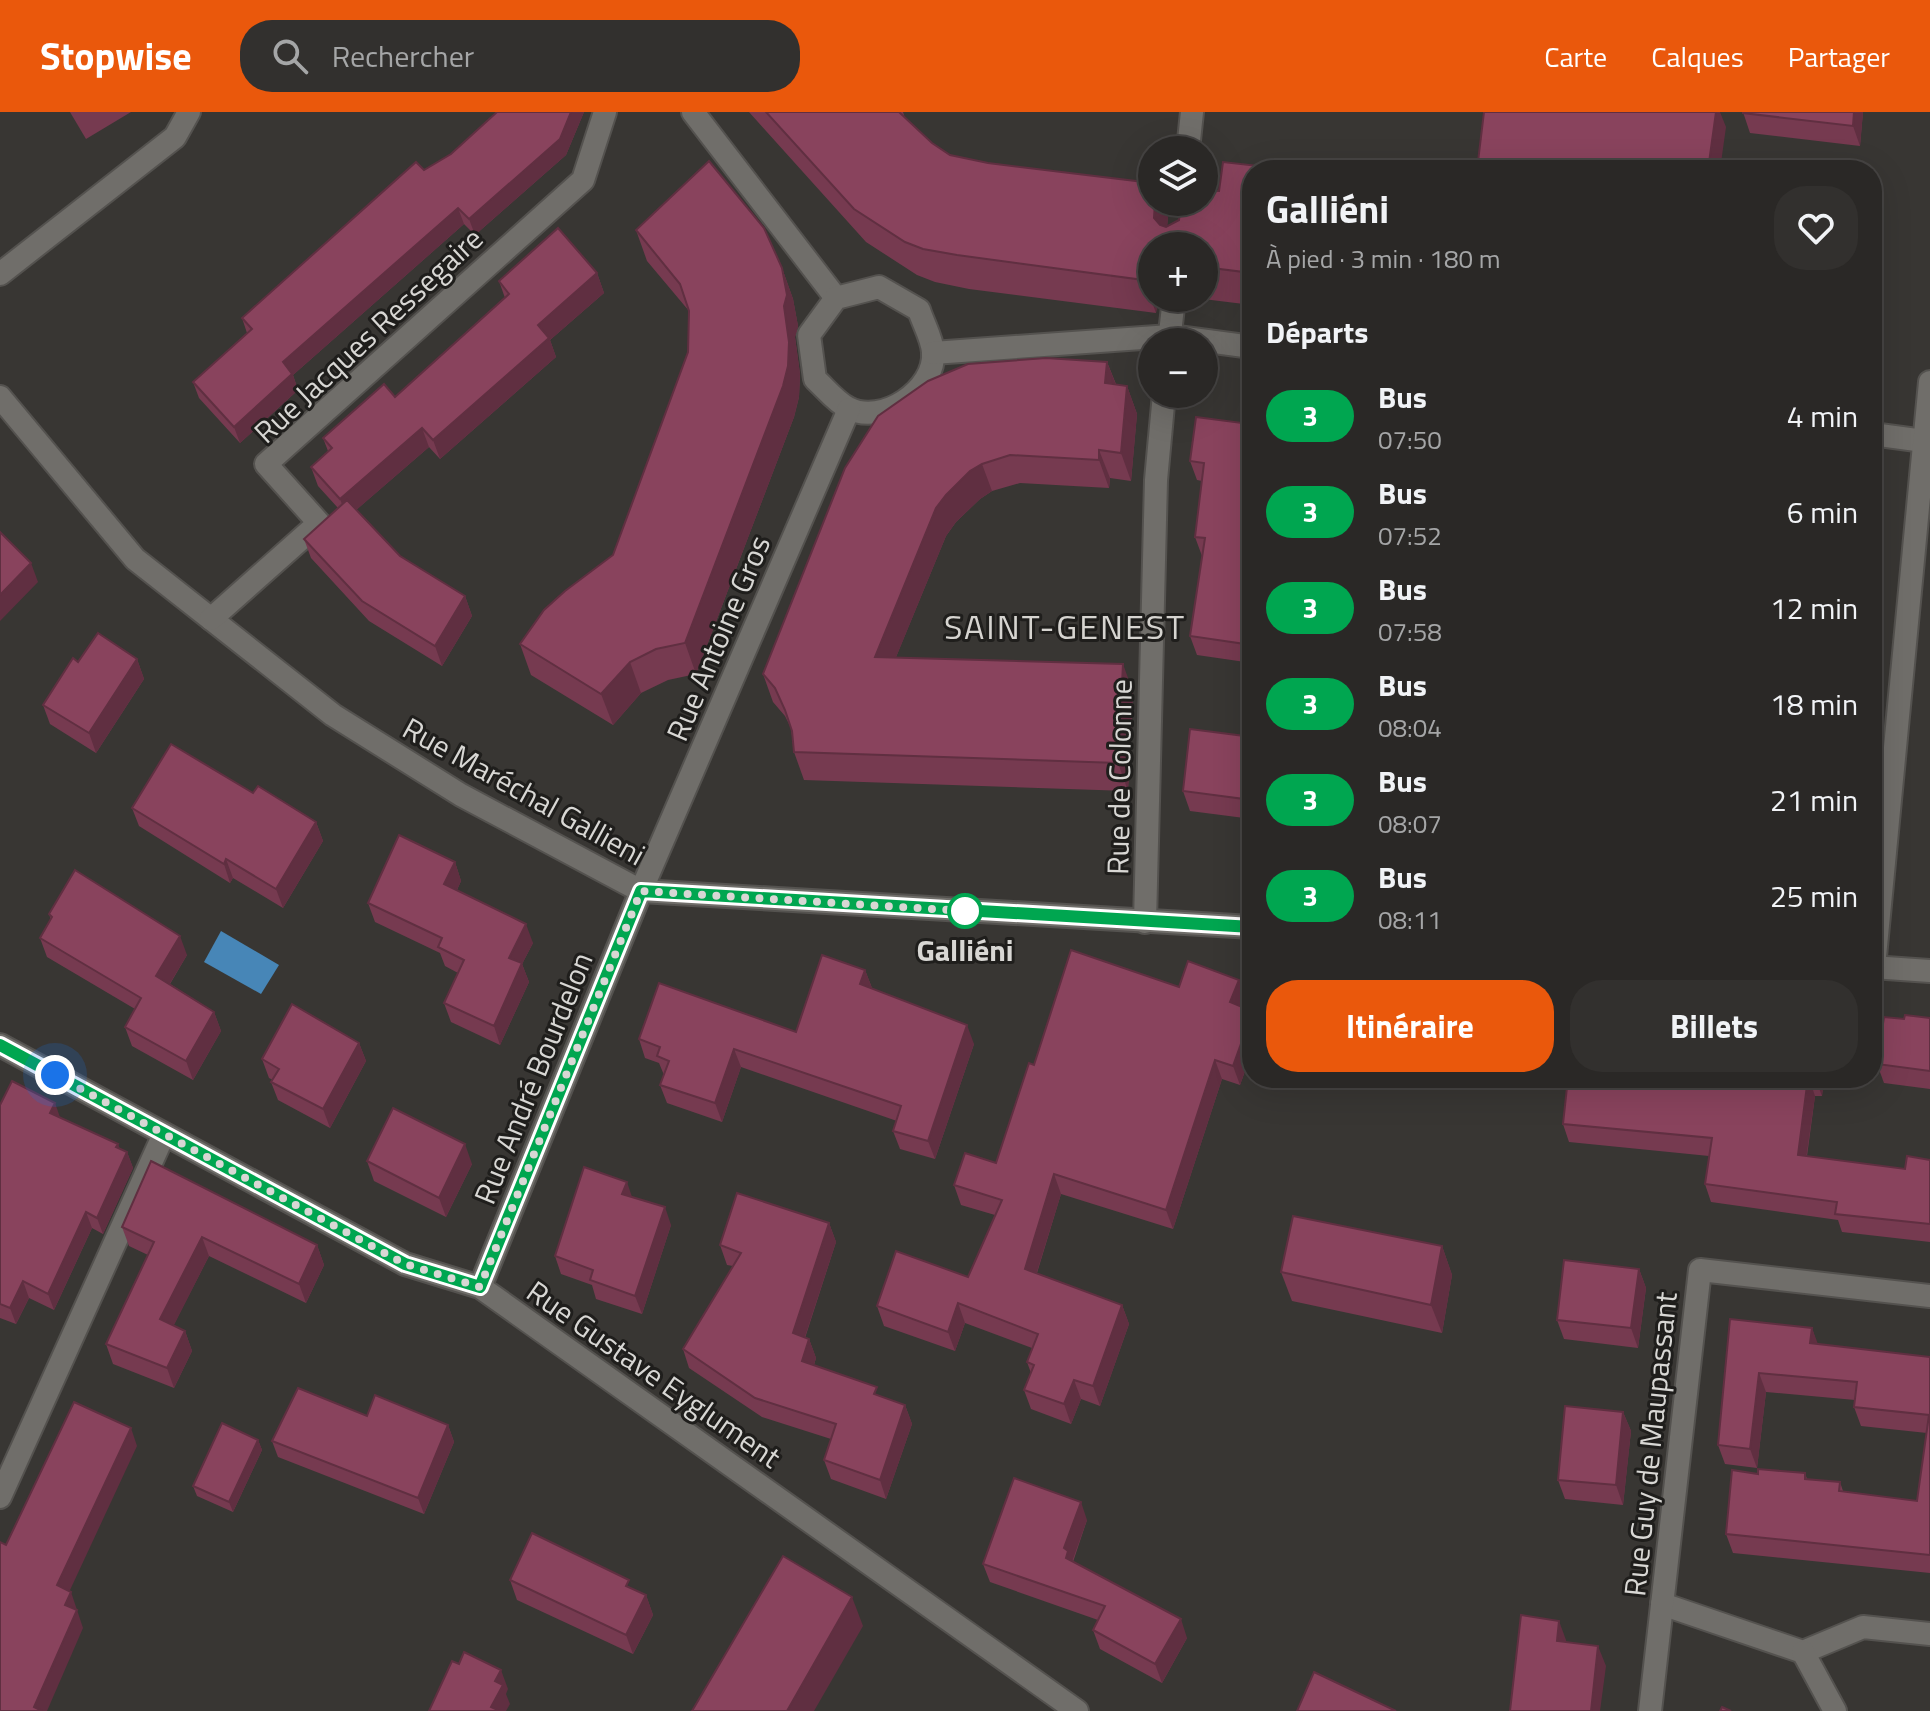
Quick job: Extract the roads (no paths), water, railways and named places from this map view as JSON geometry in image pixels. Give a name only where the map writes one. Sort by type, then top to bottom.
[{"type":"street","points":[[0,274],[175,137],[189,112]]},
{"type":"street","name":"Rue Jacques Ressegaire","points":[[211,619],[319,523],[266,464],[583,180],[605,112]]},
{"type":"street","points":[[693,112],[836,298]]},
{"type":"street","points":[[1189,136],[1192,112]]},
{"type":"street","points":[[879,287],[919,310],[933,353],[925,381],[905,402],[878,412],[849,409],[815,379],[809,335],[836,298],[879,287]]},
{"type":"street","points":[[933,353],[1138,341]]},
{"type":"street","points":[[1218,344],[1242,346]]},
{"type":"street","points":[[1882,874],[1930,382]]},
{"type":"street","name":"Rue Maréchal Gallieni","points":[[0,397],[135,559],[333,715],[461,795],[641,891],[1242,927]]},
{"type":"street","name":"Rue de Colonne","points":[[1145,922],[1156,480],[1163,408]]},
{"type":"street","name":"Rue Antoine Gros","points":[[641,891],[849,409]]},
{"type":"street","points":[[1882,435],[1924,441]]},
{"type":"street","name":"Rue André Bourdelon","points":[[480,1287],[641,891]]},
{"type":"street","points":[[1882,968],[1930,971]]},
{"type":"street","name":"Rue Gustave Eyglument","points":[[0,1045],[405,1264],[480,1287],[1077,1711]]},
{"type":"street","points":[[0,1497],[164,1134]]},
{"type":"street","name":"Rue Guy de Maupassant","points":[[1650,1711],[1700,1270],[1930,1296]]},
{"type":"street","points":[[1662,1604],[1803,1652],[1863,1627],[1930,1634]]},
{"type":"street","points":[[1803,1652],[1835,1711]]},
{"type":"water","points":[[221,931],[279,965],[261,994],[204,962]]},
{"type":"place","name":"Galliéni","points":[[965,911]]},
{"type":"district","name":"SAINT-GENEST","points":[[1065,626]]}]
